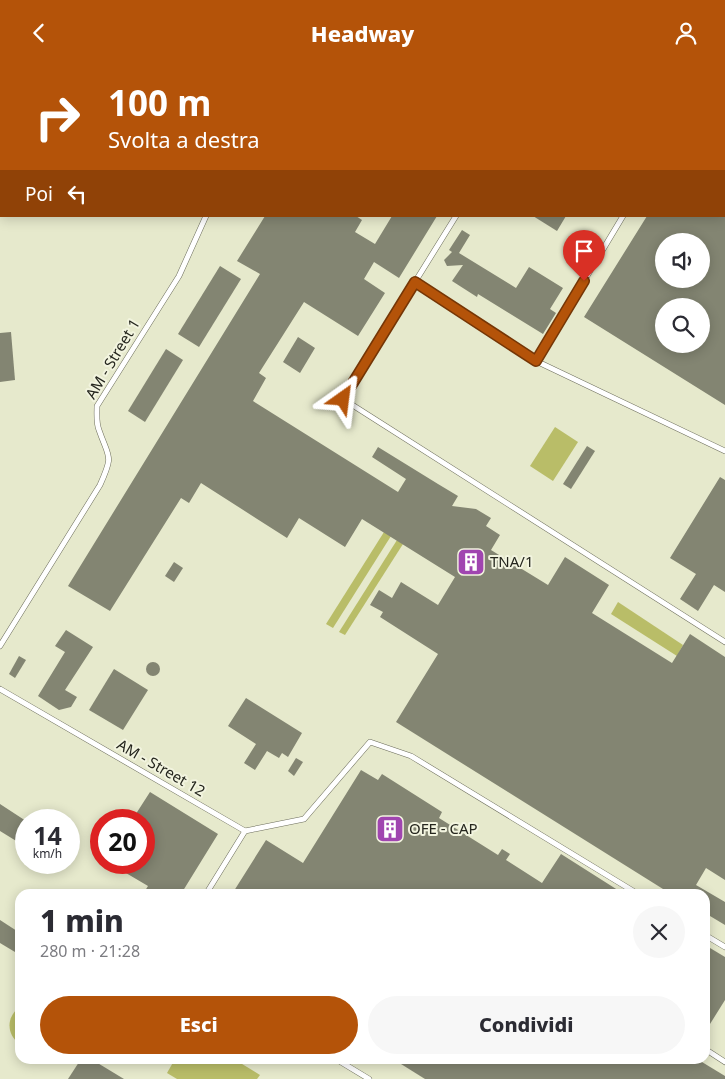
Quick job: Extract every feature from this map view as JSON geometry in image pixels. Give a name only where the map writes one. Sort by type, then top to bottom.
[{"type":"lane","name":"AM - Street 1","points":[[0,646],[103,479],[108,467],[109,451],[98,428],[97,406],[179,276],[206,217]]},
{"type":"lane","points":[[455,217],[343,399],[725,642]]},
{"type":"lane","points":[[536,361],[622,217]]},
{"type":"lane","points":[[415,282],[536,361],[725,451]]},
{"type":"lane","name":"AM - Street 12","points":[[0,689],[245,831]]},
{"type":"lane","points":[[209,889],[245,831],[304,819],[370,742],[411,756],[630,889]]},
{"type":"lane","points":[[710,938],[725,947]]},
{"type":"lane","points":[[710,1052],[725,1062]]},
{"type":"lane","points":[[344,1064],[370,1079]]},
{"type":"shaded area","points":[[0,217],[725,217],[725,1079],[0,1079]]},
{"type":"shaded area","points":[[555,427],[578,442],[553,481],[530,466]]},
{"type":"shaded area","points":[[384,532],[391,536],[333,628],[326,624]]},
{"type":"shaded area","points":[[397,540],[403,544],[345,635],[339,632]]},
{"type":"shaded area","points":[[618,602],[683,645],[677,656],[611,614]]},
{"type":"shaded area","points":[[15,1011],[15,1040],[10,1031],[12,1015]]},
{"type":"shaded area","points":[[172,1064],[242,1064],[260,1075],[257,1079],[177,1079],[167,1073]]},
{"type":"building","name":"TNA/1","points":[[264,217],[358,217],[362,220],[355,232],[375,244],[391,217],[436,217],[399,278],[374,262],[364,279],[385,293],[358,336],[304,302],[259,373],[266,378],[253,401],[398,492],[406,479],[372,457],[378,447],[458,496],[452,506],[476,509],[491,518],[486,526],[500,535],[491,550],[548,585],[565,557],[609,585],[592,613],[672,663],[690,634],[725,657],[725,880],[706,868],[696,885],[703,889],[663,889],[396,722],[438,654],[380,617],[383,612],[370,605],[379,590],[392,598],[401,582],[438,605],[455,577],[362,519],[345,547],[299,518],[287,538],[201,483],[189,503],[181,498],[110,611],[68,586],[260,274],[237,261]]},
{"type":"building","points":[[535,217],[565,217],[557,231]]},
{"type":"building","points":[[646,217],[725,217],[725,405],[584,317]]},
{"type":"building","points":[[462,230],[470,235],[459,253],[516,288],[529,267],[563,288],[550,309],[556,313],[543,334],[478,294],[477,297],[452,281],[463,265],[447,266],[444,260],[452,252],[449,250]]},
{"type":"building","points":[[572,237],[579,241],[571,254],[564,250]]},
{"type":"building","points":[[220,266],[241,279],[199,347],[178,334]]},
{"type":"building","points":[[11,332],[15,380],[0,382],[0,333]]},
{"type":"building","points":[[298,337],[315,348],[300,373],[283,362]]},
{"type":"building","points":[[166,349],[183,360],[145,422],[128,411]]},
{"type":"building","points":[[587,446],[595,451],[571,489],[563,484]]},
{"type":"building","points":[[720,477],[725,480],[725,592],[714,585],[698,611],[680,599],[696,574],[670,558]]},
{"type":"building","points":[[174,562],[183,568],[174,582],[165,576]]},
{"type":"building","points":[[66,630],[93,647],[65,690],[77,697],[71,707],[59,710],[38,696],[65,652],[55,646]]},
{"type":"building","points":[[19,656],[26,660],[15,678],[9,674]]},
{"type":"building","points":[[150,662],[156,662],[160,669],[156,676],[150,676],[146,672],[146,666]]},
{"type":"building","points":[[114,669],[148,690],[123,730],[89,710]]},
{"type":"building","points":[[246,698],[302,733],[288,757],[282,753],[279,758],[267,751],[255,770],[244,763],[256,744],[228,726]]},
{"type":"building","points":[[296,758],[303,762],[294,776],[288,771]]},
{"type":"building","name":"OFE - CAP","points":[[361,770],[378,780],[382,774],[442,812],[439,818],[498,855],[502,849],[510,854],[506,860],[542,883],[561,854],[616,889],[235,889],[266,840],[303,863]]},
{"type":"building","points":[[150,792],[218,834],[184,889],[146,889],[148,886],[128,874],[155,874],[155,809],[139,809]]},
{"type":"building","points":[[0,804],[15,814],[15,840],[0,831]]},
{"type":"building","name":"TNA/1","points":[[710,893],[725,902],[725,925],[710,916]]},
{"type":"building","points":[[0,920],[15,930],[15,952],[0,943]]},
{"type":"building","points":[[710,948],[725,957],[725,1000],[710,1024]]},
{"type":"building","points":[[78,1064],[99,1064],[124,1079],[68,1079]]},
{"type":"building","points":[[401,1064],[705,1064],[725,1076],[725,1079],[425,1079]]},
{"type":"place","name":"TNA/1","points":[[471,562]]},
{"type":"place","name":"OFE - CAP","points":[[390,829]]},
{"type":"route","points":[[343,399],[415,282],[536,361],[584,281]]}]
